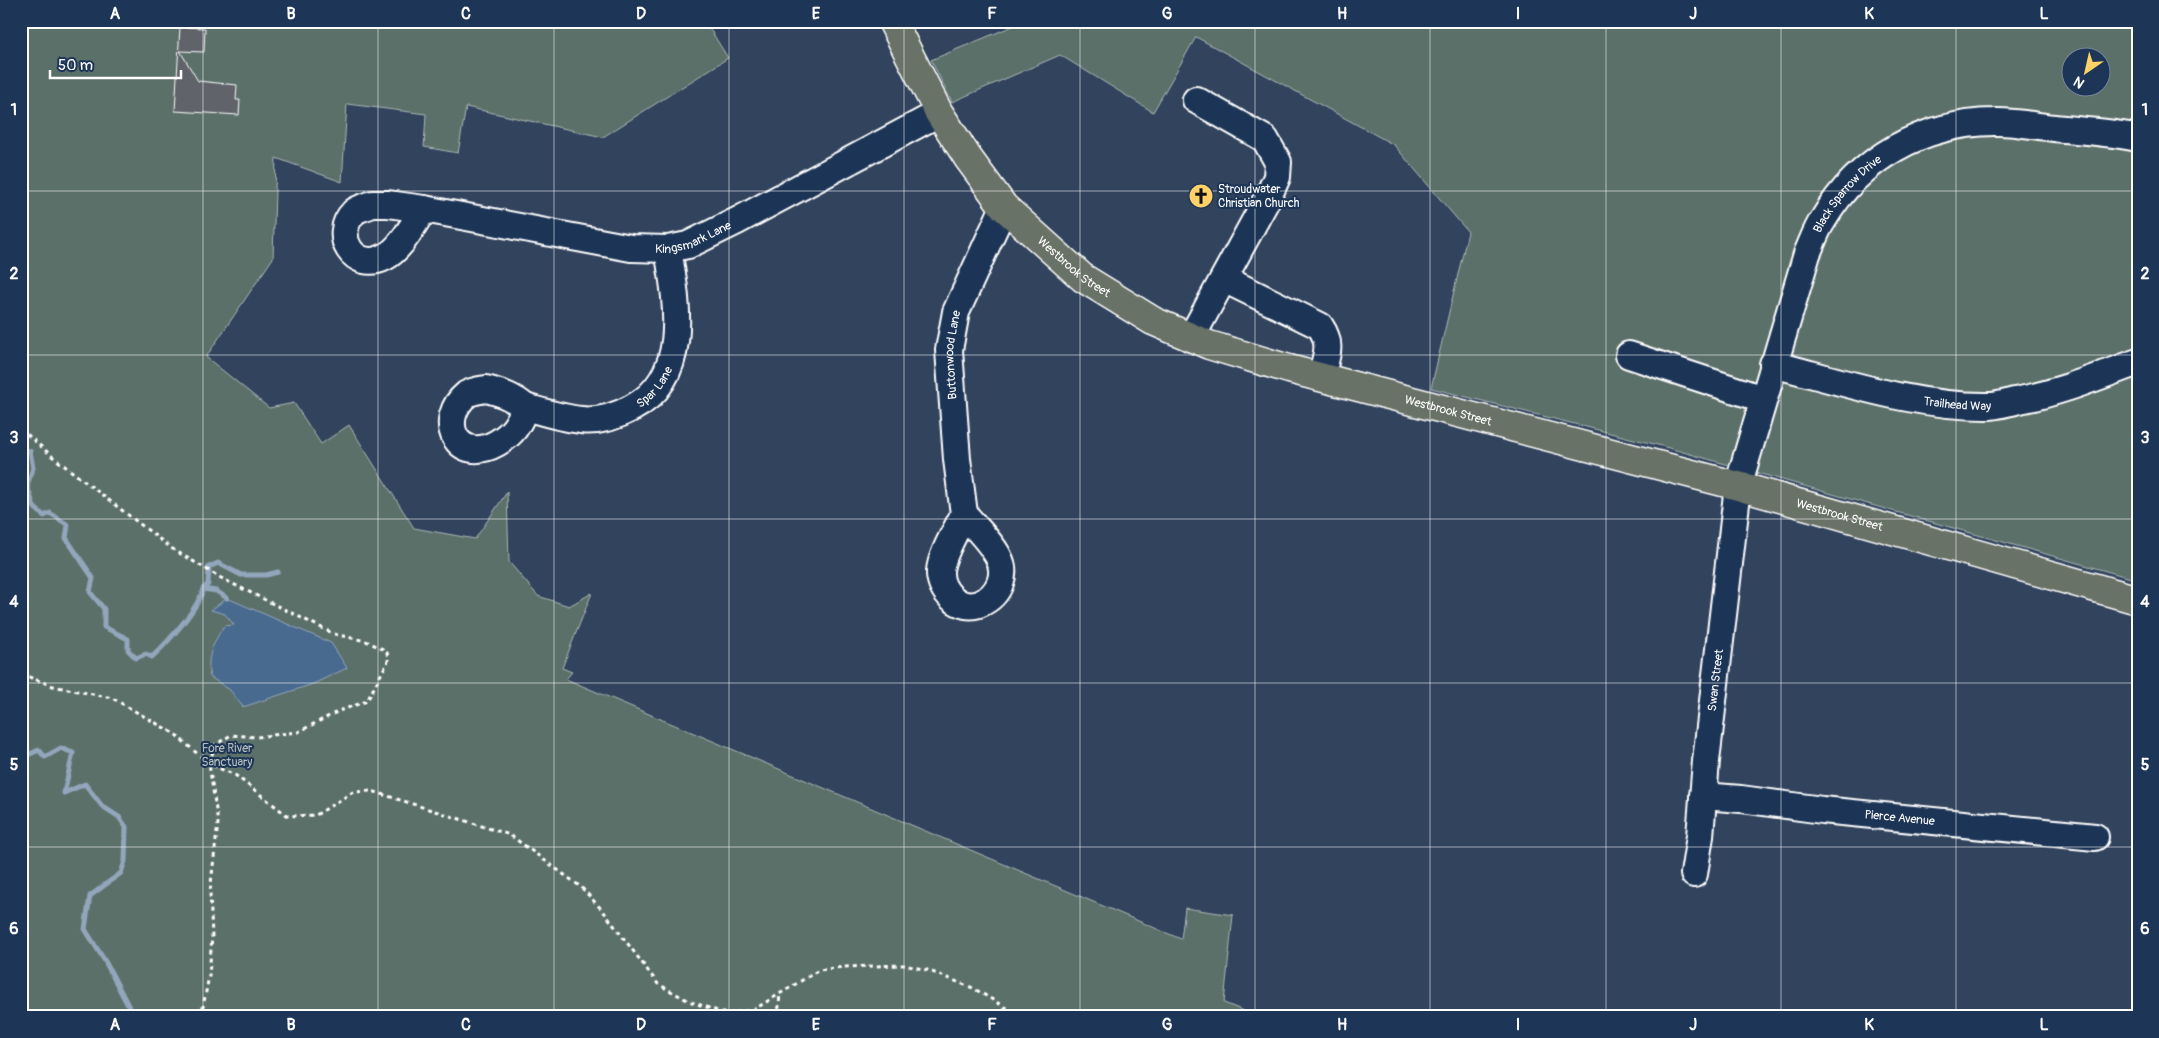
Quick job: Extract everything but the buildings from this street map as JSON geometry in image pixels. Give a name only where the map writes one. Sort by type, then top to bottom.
[{"type":"main road","name":"Westbrook Street","points":[[892,21],[939,113],[972,165],[1004,206],[1083,278],[1153,321],[1191,338],[1245,356],[1738,486],[2138,600]]},
{"type":"street","points":[[1191,338],[1268,197],[1277,177],[1278,162],[1265,139],[1196,100]]},
{"type":"street","name":"Kingsmark Lane","points":[[424,209],[630,248],[668,249],[688,245],[737,221],[939,113]]},
{"type":"street","name":"Black Sparrow Drive","points":[[1738,486],[1807,254],[1823,219],[1846,187],[1871,163],[1896,146],[1924,134],[1959,125],[1995,122],[2138,138]]},
{"type":"street","name":"Buttonwood Lane","points":[[964,514],[957,459],[949,350],[956,312],[1004,206]]},
{"type":"street","name":"Spar Lane","points":[[525,407],[582,421],[607,418],[642,403],[658,387],[668,370],[676,345],[676,318],[668,249]]},
{"type":"street","points":[[1224,279],[1320,326],[1327,336],[1329,348],[1321,377]]},
{"type":"street","points":[[1629,355],[1763,399]]},
{"type":"street","name":"Trailhead Way","points":[[1773,364],[1869,389],[1941,404],[1990,406],[2036,397],[2077,385],[2138,362]]},
{"type":"street","name":"Swan Street","points":[[1694,874],[1700,836],[1738,486]]},
{"type":"street","name":"Pierce Avenue","points":[[1703,796],[2095,837]]},
{"type":"path","points":[[21,430],[52,457],[171,548],[221,578],[334,634],[366,641],[385,650],[389,656],[366,701],[339,711],[298,732],[258,737],[231,735],[215,745],[209,764],[218,822],[210,892],[212,936],[209,976],[201,1017]]},
{"type":"path","points":[[21,674],[52,686],[112,698],[175,734],[209,764],[235,775],[288,816],[316,815],[353,792],[372,791],[510,835],[581,887],[604,912],[658,984],[689,1001],[726,1014],[754,1010],[819,970],[842,967],[904,965],[927,970],[972,988],[1021,1017]]},
{"type":"path","points":[[778,1017],[780,993]]},
{"type":"path","points":[[196,1017],[202,1012]]},
{"type":"green space","name":"Fore River Sanctuary","points":[[21,21],[705,21],[728,58],[603,137],[466,107],[458,153],[424,147],[426,114],[347,104],[342,182],[276,158],[273,258],[206,357],[269,408],[294,403],[321,444],[349,425],[414,528],[475,539],[507,492],[509,562],[538,596],[569,606],[592,593],[562,668],[572,672],[566,679],[1181,939],[1185,908],[1233,915],[1224,1003],[1259,1017],[21,1017]]},
{"type":"green space","points":[[1025,21],[2138,21],[2138,580],[1658,445],[1431,388],[1468,232],[1394,145],[1196,37],[1153,112],[1060,55],[952,102],[931,60]]},
{"type":"water","points":[[227,598],[331,643],[347,668],[313,684],[243,707],[230,690],[210,677],[209,663],[214,644],[224,626],[234,625],[225,614],[211,610]]},
{"type":"waterway","points":[[21,448],[30,451],[33,468],[21,503]]},
{"type":"waterway","points":[[27,485],[34,507],[44,516],[50,513],[68,525],[66,538],[93,578],[90,592],[104,609],[104,627],[128,639],[128,650],[136,658],[146,654],[152,657],[158,651],[189,615],[203,589],[216,591],[227,598]]},
{"type":"waterway","points":[[203,589],[208,584],[209,567],[218,563],[241,575],[266,575],[278,572]]},
{"type":"waterway","points":[[21,758],[39,750],[45,757],[61,748],[73,753],[64,793],[85,784],[102,806],[119,817],[126,827],[125,861],[121,873],[90,896],[85,929],[106,963],[134,1017]]},
{"type":"place","name":"Stroudwater Christian Church","points":[[1201,196]]}]
